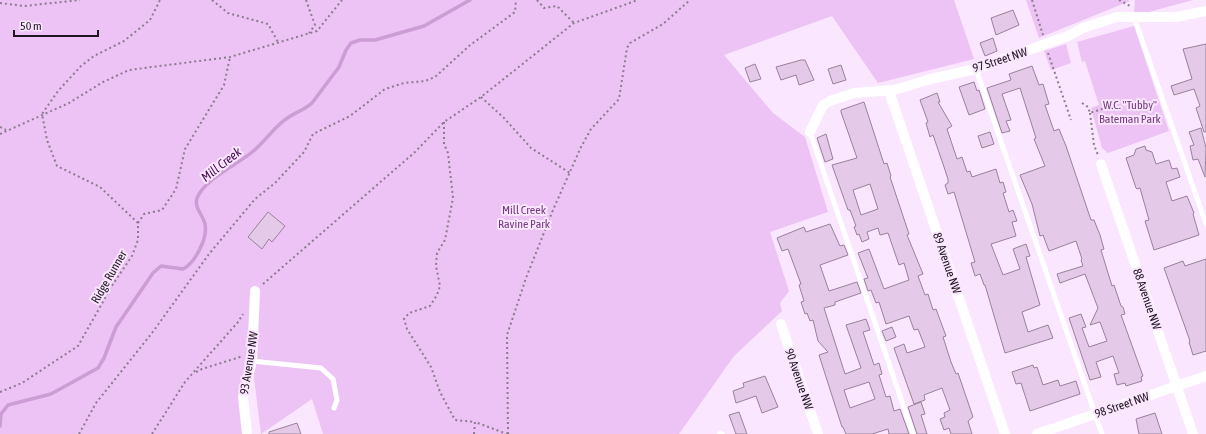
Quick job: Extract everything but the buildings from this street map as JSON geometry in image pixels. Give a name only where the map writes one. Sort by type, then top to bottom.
[{"type":"street","name":"97 Street NW","points":[[810,132],[820,110],[830,101],[859,92],[889,91],[931,79],[976,69],[1068,36],[1083,28],[1117,17],[1176,17],[1206,11]]},
{"type":"street","name":"89 Avenue NW","points":[[889,91],[1005,434]]},
{"type":"street","name":"88 Avenue NW","points":[[1101,164],[1193,434]]},
{"type":"street","name":"93 Avenue NW","points":[[247,434],[243,397],[252,361],[256,291]]},
{"type":"street","name":"90 Avenue NW","points":[[781,324],[818,434]]},
{"type":"street","name":"98 Street NW","points":[[1037,434],[1206,376]]},
{"type":"lane","points":[[1134,16],[1206,224]]},
{"type":"lane","points":[[976,69],[1102,434]]},
{"type":"lane","points":[[810,132],[914,434]]},
{"type":"lane","points":[[252,361],[321,368],[333,379],[337,400],[334,408]]},
{"type":"path","points":[[0,3],[24,6],[80,0]]},
{"type":"path","points":[[160,0],[150,20],[124,41],[94,56],[81,66],[58,91],[42,114],[47,140],[57,166],[100,187],[138,223],[144,214],[162,210],[176,189],[185,149],[224,85],[230,57]]},
{"type":"path","points":[[212,0],[228,13],[268,24],[278,42]]},
{"type":"path","points":[[306,0],[315,25],[308,34]]},
{"type":"path","points":[[0,134],[69,103],[103,82],[129,70],[230,57],[317,31],[342,0]]},
{"type":"path","points":[[79,434],[96,403],[152,333],[209,254],[255,199],[275,183],[304,152],[313,134],[350,116],[385,89],[404,83],[425,81],[435,77],[469,46],[515,12],[516,0]]},
{"type":"path","points":[[537,0],[544,8],[558,6],[574,23]]},
{"type":"path","points":[[256,291],[414,152],[444,122],[481,97],[574,23],[638,0]]},
{"type":"path","points":[[444,122],[444,144],[448,153],[453,198],[445,240],[437,253],[436,266],[440,286],[437,295],[430,306],[409,313],[404,319],[407,329],[431,367],[440,392],[455,420],[475,422],[508,434],[507,335],[526,278],[570,173],[591,129],[619,99],[627,48],[630,43],[663,24],[690,0]]},
{"type":"path","points":[[1054,70],[1070,120]]},
{"type":"path","points":[[481,97],[504,118],[531,148],[570,173]]},
{"type":"path","points":[[1090,113],[1102,109],[1112,100]]},
{"type":"path","points":[[1082,103],[1088,107],[1090,113],[1094,145],[1101,164]]},
{"type":"path","points":[[0,127],[6,131]]},
{"type":"path","name":"Ridge Runner","points":[[0,392],[22,383],[78,346],[99,312],[113,284],[132,256],[138,240],[138,223]]},
{"type":"path","points":[[152,434],[179,389],[238,322],[245,310]]},
{"type":"path","points":[[193,374],[202,369],[238,357],[244,356],[252,361]]},
{"type":"path","points":[[474,434],[475,422]]},
{"type":"green space","name":"Mill Creek Ravine Park","points":[[0,0],[954,0],[974,59],[878,83],[832,16],[724,55],[773,113],[805,137],[828,212],[770,232],[789,291],[780,303],[782,311],[734,356],[679,434],[323,434],[312,399],[261,434],[252,362],[243,397],[247,434],[0,434]]},
{"type":"green space","points":[[1026,0],[1128,0],[1130,1],[1039,38]]},
{"type":"green space","points":[[1135,0],[1193,0],[1134,16]]},
{"type":"green space","name":"W.C. \"Tubby\" Bateman Park","points":[[1134,26],[1169,131],[1108,153],[1102,148],[1091,108],[1099,105],[1085,61],[1082,62],[1077,42]]},
{"type":"green space","points":[[1066,44],[1071,63],[1051,70],[1044,51]]},
{"type":"waterway","name":"Mill Creek","points":[[0,426],[1,414],[8,405],[51,394],[98,368],[104,358],[116,327],[153,273],[161,266],[183,269],[188,266],[200,250],[205,236],[205,224],[196,202],[201,191],[221,173],[245,158],[256,149],[281,123],[312,103],[339,67],[346,50],[351,43],[360,40],[375,40],[424,26],[470,0]]}]
